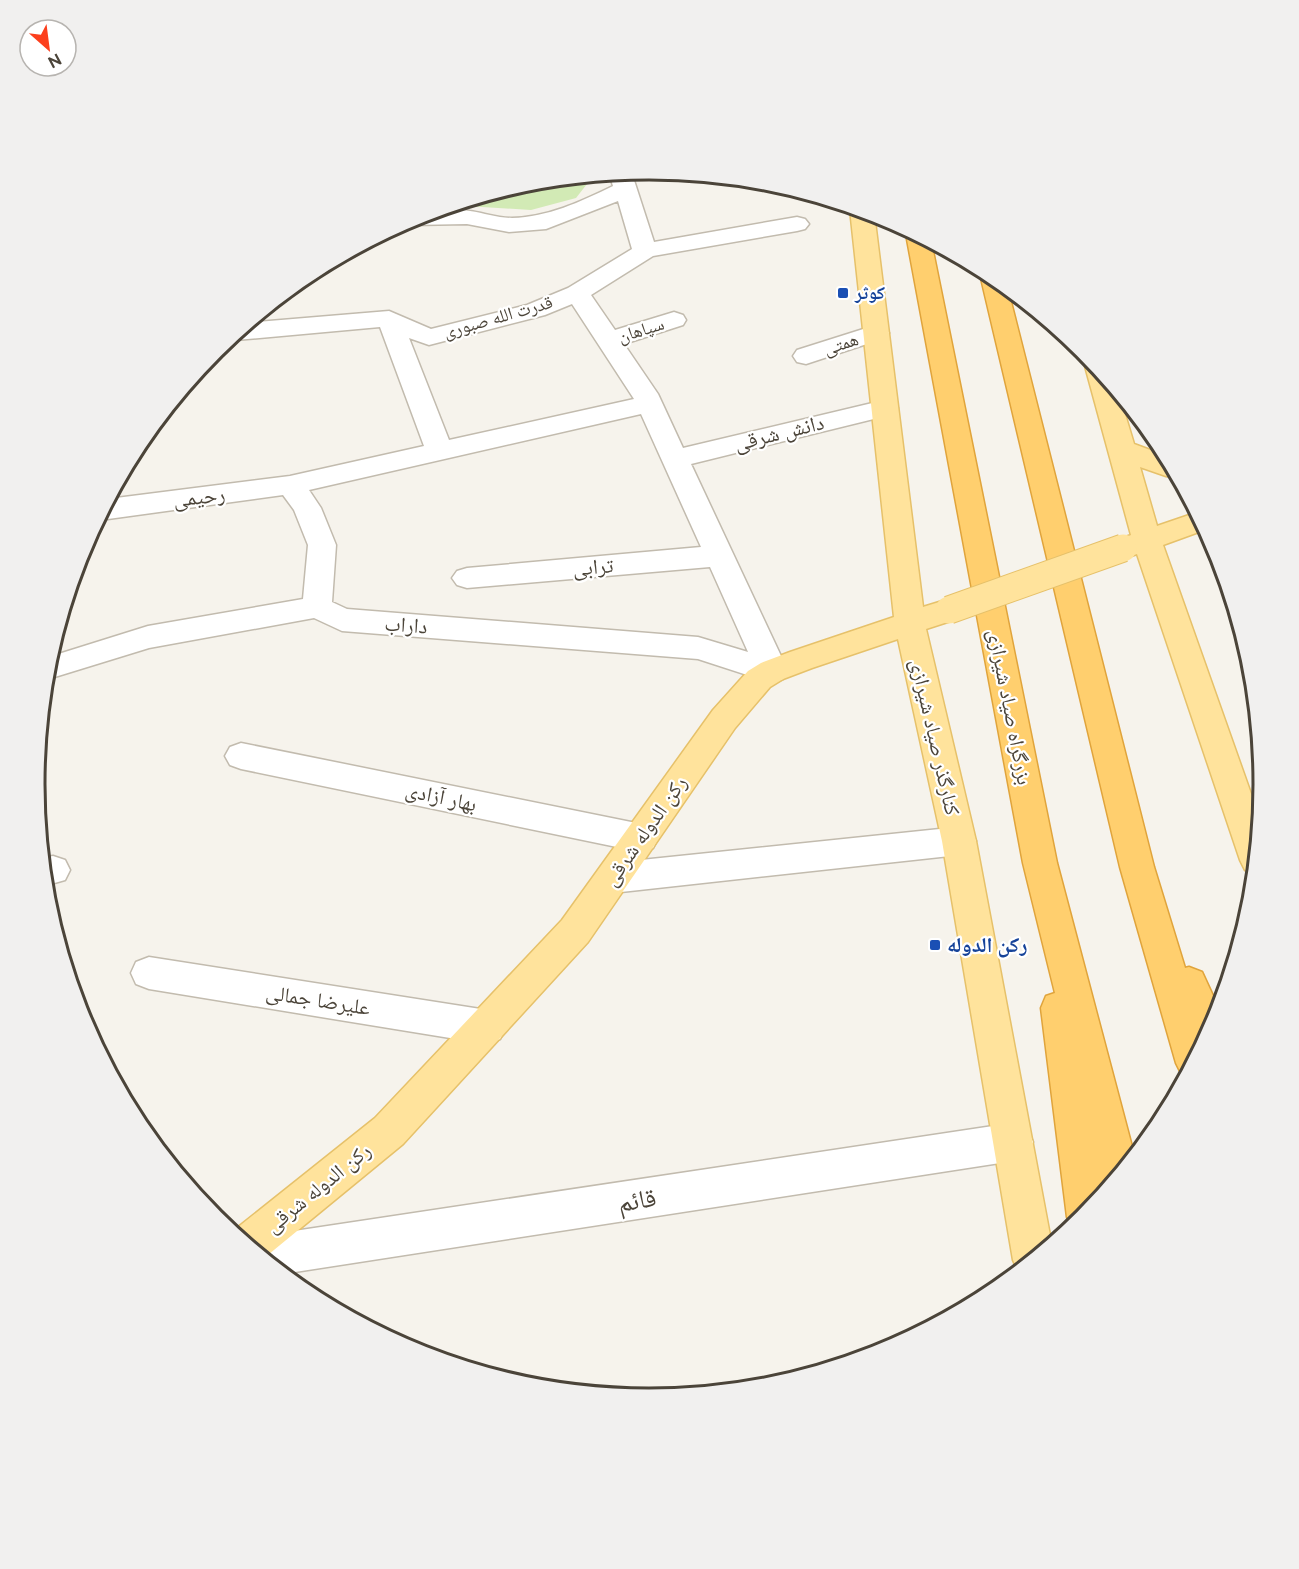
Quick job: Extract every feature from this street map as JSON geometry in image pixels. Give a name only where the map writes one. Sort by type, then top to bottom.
[{"type":"highway","name":"بزرگراه صیاد شیرازی","points":[[920,244],[1040,863],[1118,1166]]},
{"type":"highway","points":[[996,290],[1137,867],[1192,1052]]},
{"type":"highway","points":[[1040,863],[1085,1203]]},
{"type":"highway","points":[[1137,867],[1206,1021]]},
{"type":"main road","name":"کنارگذر صیاد شیرازی","points":[[863,219],[910,623],[958,841],[1032,1252]]},
{"type":"main road","points":[[1104,386],[1122,450],[1135,544],[1251,844]]},
{"type":"main road","points":[[1122,450],[1162,465]]},
{"type":"main road","name":"رکن الدوله شرقی","points":[[253,1241],[389,1131],[575,931],[724,719],[759,680],[772,671],[1195,523]]},
{"type":"street","points":[[441,217],[466,217],[509,225],[546,222],[592,205],[622,181],[645,251]]},
{"type":"street","name":"قدرت الله صبوری","points":[[389,319],[407,325],[413,332],[429,337],[536,310],[577,293],[645,251],[797,224]]},
{"type":"street","points":[[577,293],[649,404],[772,671]]},
{"type":"street","points":[[250,331],[389,319],[440,452]]},
{"type":"street","name":"سپاهان","points":[[609,340],[674,320]]},
{"type":"street","name":"همتی","points":[[806,356],[876,333]]},
{"type":"street","name":"رحیمی","points":[[112,509],[290,485],[649,404]]},
{"type":"street","name":"دانش شرقی","points":[[674,459],[885,408]]},
{"type":"street","points":[[57,665],[148,637],[317,607],[322,545],[307,508],[290,485]]},
{"type":"street","name":"ترابی","points":[[467,579],[719,556]]},
{"type":"street","name":"داراب","points":[[317,607],[342,620],[698,648],[772,671]]},
{"type":"street","name":"بهار آزادی","points":[[241,756],[641,838]]},
{"type":"street","points":[[612,878],[958,841]]},
{"type":"street","name":"علیرضا جمالی","points":[[149,973],[487,1027]]},
{"type":"street","name":"قائم","points":[[271,1255],[1013,1142]]},
{"type":"green space","points":[[587,183],[576,198],[531,210],[474,206],[532,192]]},
{"type":"place","name":"کوثر","points":[[843,293]]},
{"type":"place","name":"رکن الدوله","points":[[935,945]]}]
